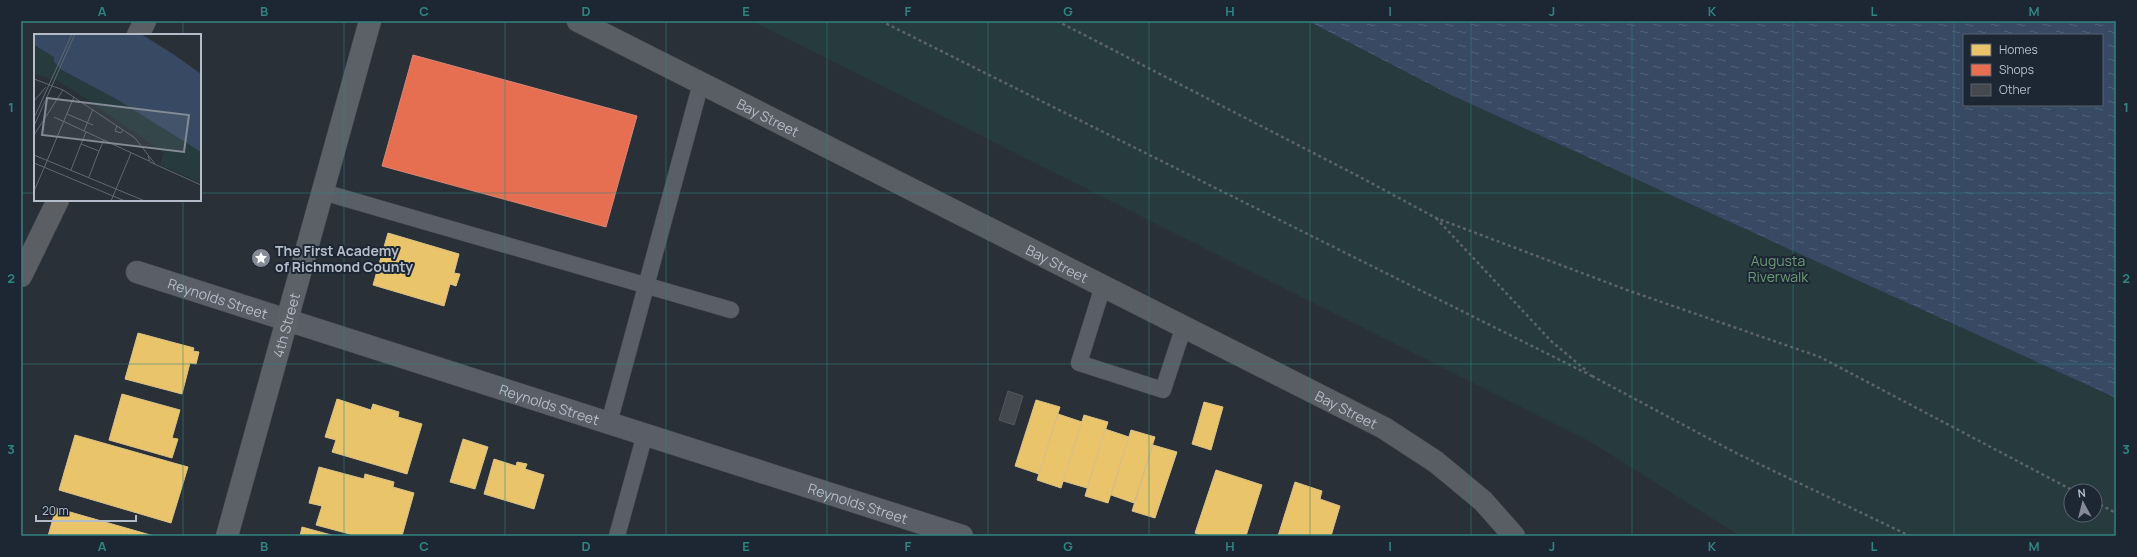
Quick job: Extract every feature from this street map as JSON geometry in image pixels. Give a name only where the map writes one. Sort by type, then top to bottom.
[{"type":"highway","points":[[138,34],[145,21]]},
{"type":"highway","points":[[21,276],[58,201]]},
{"type":"main road","name":"4th Street","points":[[227,536],[370,21]]},
{"type":"main road","name":"Bay Street","points":[[578,21],[1384,428],[1436,462],[1483,501],[1514,536]]},
{"type":"street","name":"Reynolds Street","points":[[137,272],[645,434],[918,529],[962,536]]},
{"type":"lane","points":[[609,423],[701,83]]},
{"type":"lane","points":[[323,192],[731,310]]},
{"type":"lane","points":[[1103,286],[1078,363],[1163,390],[1184,326]]},
{"type":"lane","points":[[617,536],[645,434]]},
{"type":"path","points":[[881,21],[1592,376],[1736,453],[1910,536]]},
{"type":"path","points":[[1057,21],[1346,169],[1436,218],[1627,290],[1820,358],[2063,485]]},
{"type":"path","points":[[1436,218],[1551,341],[1592,376]]},
{"type":"path","points":[[2103,506],[2116,512]]},
{"type":"green space","name":"Augusta Riverwalk","points":[[752,21],[1869,21],[1963,104],[1963,106],[2116,114],[2116,536],[1740,536],[1591,442]]},
{"type":"water","points":[[1308,21],[2116,21],[2116,398],[1447,93]]},
{"type":"building: Homes","points":[[388,233],[459,254],[454,273],[460,274],[456,286],[450,284],[444,306],[373,285]]},
{"type":"building: Homes","points":[[138,333],[194,348],[193,351],[199,352],[196,364],[190,363],[182,394],[125,379]]},
{"type":"building: Homes","points":[[122,394],[180,410],[172,438],[178,439],[172,458],[109,440]]},
{"type":"building: Homes","points":[[337,399],[371,410],[373,404],[399,412],[398,417],[422,424],[407,474],[332,452],[336,440],[325,437]]},
{"type":"building: Homes","points":[[1036,400],[1060,407],[1039,474],[1015,466]]},
{"type":"building: Homes","points":[[1204,402],[1223,407],[1211,450],[1192,444]]},
{"type":"building: Homes","points":[[1058,414],[1082,422],[1061,488],[1037,480]]},
{"type":"building: Homes","points":[[1084,415],[1108,422],[1087,488],[1063,481]]},
{"type":"building: Homes","points":[[1105,429],[1129,437],[1108,503],[1085,496]]},
{"type":"building: Homes","points":[[1131,430],[1155,437],[1134,503],[1111,495]]},
{"type":"building: Homes","points":[[75,435],[188,467],[171,523],[59,490]]},
{"type":"building: Homes","points":[[463,439],[488,447],[475,489],[450,482]]},
{"type":"building: Homes","points":[[1153,445],[1177,452],[1155,518],[1132,511]]},
{"type":"building: Homes","points":[[494,459],[516,466],[517,462],[527,464],[525,469],[544,475],[534,509],[484,494]]},
{"type":"building: Homes","points":[[319,467],[364,479],[365,474],[394,482],[393,487],[414,493],[402,536],[357,536],[316,525],[322,506],[309,503]]},
{"type":"building: Homes","points":[[1216,470],[1262,485],[1246,536],[1203,536],[1195,533]]},
{"type":"building: Homes","points":[[1295,482],[1322,491],[1320,499],[1340,506],[1331,536],[1278,536]]},
{"type":"building: Homes","points":[[56,508],[154,536],[48,536]]},
{"type":"building: Homes","points":[[302,527],[335,536],[300,536]]},
{"type":"building: Shops","points":[[413,55],[637,116],[606,227],[382,166]]},
{"type":"building: Other","points":[[1008,391],[1023,396],[1014,425],[999,420]]},
{"type":"place","name":"The First Academy of Richmond County","points":[[261,258]]}]
